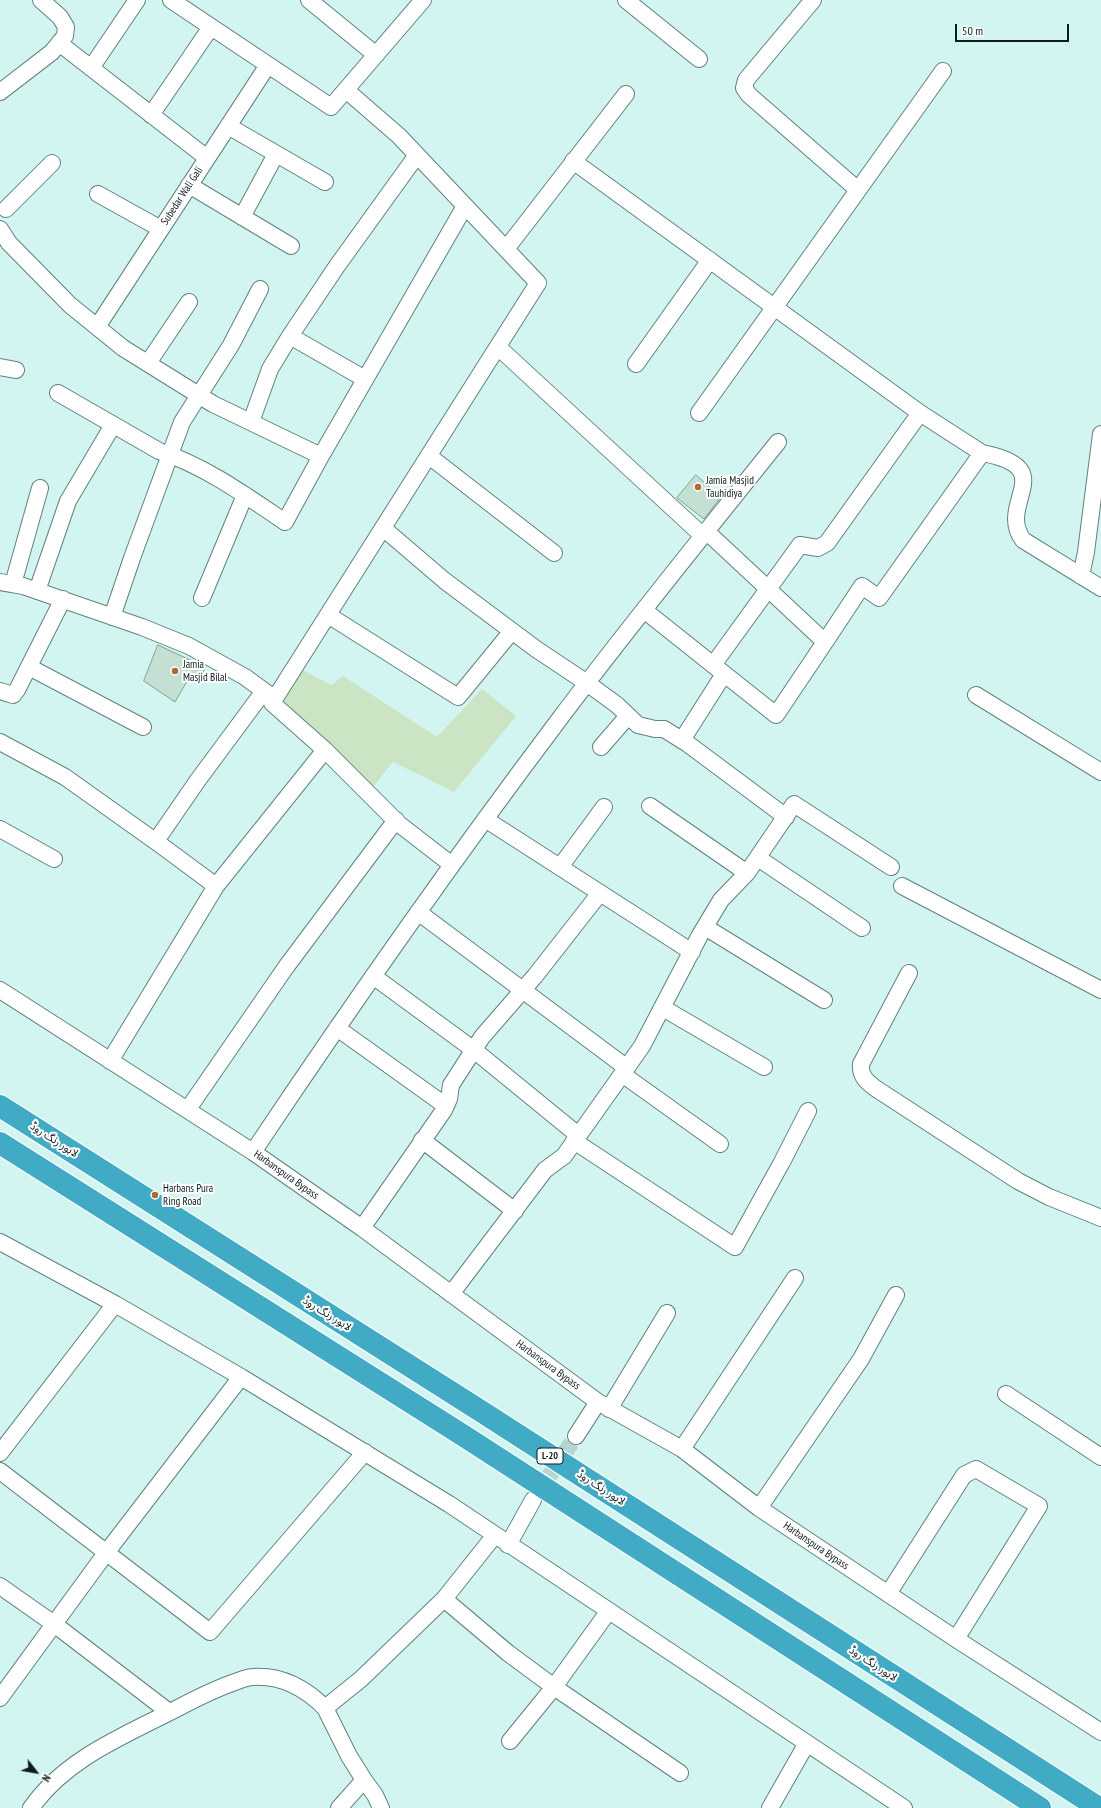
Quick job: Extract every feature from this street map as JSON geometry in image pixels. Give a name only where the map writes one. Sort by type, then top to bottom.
[{"type":"highway","points":[[0,1089],[152,1203]]},
{"type":"highway","name":"لاہور رنگ روڈ","points":[[0,1106],[476,1408],[1099,1808]]},
{"type":"highway","name":"L-20","points":[[0,1143],[470,1440],[1040,1808]]},
{"type":"highway","points":[[0,1159],[134,1228]]},
{"type":"street","points":[[0,92],[52,52],[65,36],[66,27],[60,18],[42,0]]},
{"type":"street","points":[[91,68],[138,0]]},
{"type":"street","points":[[171,0],[331,108],[423,0]]},
{"type":"street","points":[[309,0],[376,54]]},
{"type":"street","points":[[626,0],[699,59]]},
{"type":"street","points":[[813,0],[746,80],[744,88],[749,95],[858,190]]},
{"type":"street","points":[[151,115],[210,27]]},
{"type":"street","points":[[59,43],[207,158]]},
{"type":"street","name":"Subedar Wali Gali","points":[[97,327],[268,65]]},
{"type":"street","points":[[699,413],[943,71]]},
{"type":"street","points":[[156,841],[198,780],[270,695],[328,615],[538,283],[399,136],[346,90]]},
{"type":"street","points":[[506,249],[626,94]]},
{"type":"street","points":[[228,126],[325,182]]},
{"type":"street","points":[[242,217],[276,154]]},
{"type":"street","points":[[251,422],[270,369],[290,336],[337,266],[417,155]]},
{"type":"street","points":[[573,161],[920,413],[982,453],[994,455],[1015,463],[1021,469],[1023,480],[1016,517],[1019,534],[1023,540],[1101,588]]},
{"type":"street","points":[[2,210],[52,163]]},
{"type":"street","points":[[190,185],[291,246]]},
{"type":"street","points":[[98,194],[161,229]]},
{"type":"street","points":[[58,393],[159,451],[170,455],[231,486],[285,522],[321,456],[465,206]]},
{"type":"street","points":[[0,229],[9,243],[70,305],[123,348],[199,395],[321,456]]},
{"type":"street","points":[[636,364],[710,260]]},
{"type":"street","points":[[112,617],[182,422],[231,345],[260,289]]},
{"type":"street","points":[[148,363],[189,302]]},
{"type":"street","points":[[290,336],[365,379]]},
{"type":"street","points":[[498,347],[825,642]]},
{"type":"street","points":[[0,367],[16,370]]},
{"type":"street","points":[[682,740],[719,670],[768,589],[800,545],[818,548],[827,543],[920,413]]},
{"type":"street","points":[[37,591],[68,501],[113,425]]},
{"type":"street","points":[[1081,576],[1101,434]]},
{"type":"street","points":[[253,1152],[336,1028],[485,819],[587,683],[778,442]]},
{"type":"street","points":[[644,610],[776,715],[862,586],[879,598],[982,453]]},
{"type":"street","points":[[429,456],[554,553]]},
{"type":"street","points":[[40,488],[6,583],[37,591],[189,646],[245,677],[270,695],[272,703],[325,750],[396,820],[452,865]]},
{"type":"street","points":[[202,598],[245,495]]},
{"type":"street","points":[[383,528],[446,581],[536,649],[587,683],[638,725],[655,730],[664,729],[682,740],[786,817]]},
{"type":"street","points":[[0,691],[13,695],[63,600]]},
{"type":"street","points":[[328,615],[458,697],[512,631]]},
{"type":"street","points":[[29,667],[142,727]]},
{"type":"street","points":[[976,695],[1101,772]]},
{"type":"street","points":[[601,747],[628,716]]},
{"type":"street","points":[[0,742],[65,777],[156,841],[216,886]]},
{"type":"street","points":[[110,1061],[216,886],[325,750]]},
{"type":"street","points":[[451,1294],[545,1170],[564,1156],[642,1046],[721,900],[747,873],[794,804],[891,867]]},
{"type":"street","points":[[650,806],[747,873]]},
{"type":"street","points":[[560,867],[604,807]]},
{"type":"street","points":[[485,819],[692,952]]},
{"type":"street","points":[[188,1109],[286,967],[396,820]]},
{"type":"street","points":[[0,829],[54,859]]},
{"type":"street","points":[[758,858],[862,928]]},
{"type":"street","points":[[902,886],[1101,990]]},
{"type":"street","points":[[362,1228],[446,1106],[450,1099],[451,1085],[482,1037],[523,990],[600,893]]},
{"type":"street","points":[[418,912],[523,990],[624,1071],[720,1144]]},
{"type":"street","points":[[706,927],[824,1000]]},
{"type":"street","points":[[908,973],[861,1064],[860,1072],[865,1080],[1018,1181],[1049,1197],[1101,1218]]},
{"type":"street","points":[[373,976],[474,1050],[576,1138],[735,1247],[782,1162],[808,1111]]},
{"type":"street","name":"Harbanspura Bypass","points":[[0,990],[253,1152],[362,1228],[603,1405],[682,1449],[759,1508],[956,1639],[1101,1732]]},
{"type":"street","points":[[663,1008],[764,1067]]},
{"type":"street","points":[[336,1028],[446,1106]]},
{"type":"street","points":[[422,1140],[515,1211]]},
{"type":"street","points":[[0,1242],[114,1304],[241,1377],[449,1504],[608,1612],[904,1808]]},
{"type":"street","points":[[682,1449],[795,1278]]},
{"type":"street","points":[[759,1508],[861,1359],[896,1295]]},
{"type":"street","points":[[0,1453],[114,1304]]},
{"type":"street","points":[[576,1436],[603,1405],[667,1313]]},
{"type":"street","points":[[0,1698],[106,1553],[241,1377]]},
{"type":"street","points":[[1006,1394],[1101,1457]]},
{"type":"street","points":[[0,1472],[210,1632],[365,1452]]},
{"type":"street","points":[[888,1594],[964,1475],[970,1471],[976,1469],[1039,1506],[956,1639]]},
{"type":"street","points":[[325,1708],[361,1679],[444,1599],[502,1540],[533,1500]]},
{"type":"street","points":[[0,1586],[54,1624],[169,1712]]},
{"type":"street","points":[[444,1599],[508,1653],[554,1687],[680,1773]]},
{"type":"street","points":[[510,1741],[554,1687],[608,1612]]},
{"type":"street","points":[[35,1806],[68,1770],[125,1733],[216,1689],[251,1677],[271,1677],[296,1685],[313,1695],[325,1708],[349,1756],[375,1795],[381,1808]]},
{"type":"street","points":[[770,1808],[807,1743]]},
{"type":"street","points":[[339,1808],[364,1780]]},
{"type":"green space","points":[[301,669],[331,685],[343,676],[437,737],[482,689],[516,716],[454,792],[393,762],[373,787],[283,701]]},
{"type":"building","name":"Jamia Masjid Tauhidiya","points":[[696,475],[721,497],[704,519],[677,498]]},
{"type":"building","name":"Jamia Masjid Bilal","points":[[158,645],[205,667],[200,682],[190,676],[175,702],[144,681]]},
{"type":"tunnel","points":[[536,1496],[576,1436]]},
{"type":"place","name":"Jamia Masjid Tauhidiya","points":[[698,487]]},
{"type":"place","name":"Jamia Masjid Bilal","points":[[175,671]]},
{"type":"place","name":"Harbans Pura Ring Road","points":[[155,1195]]}]
